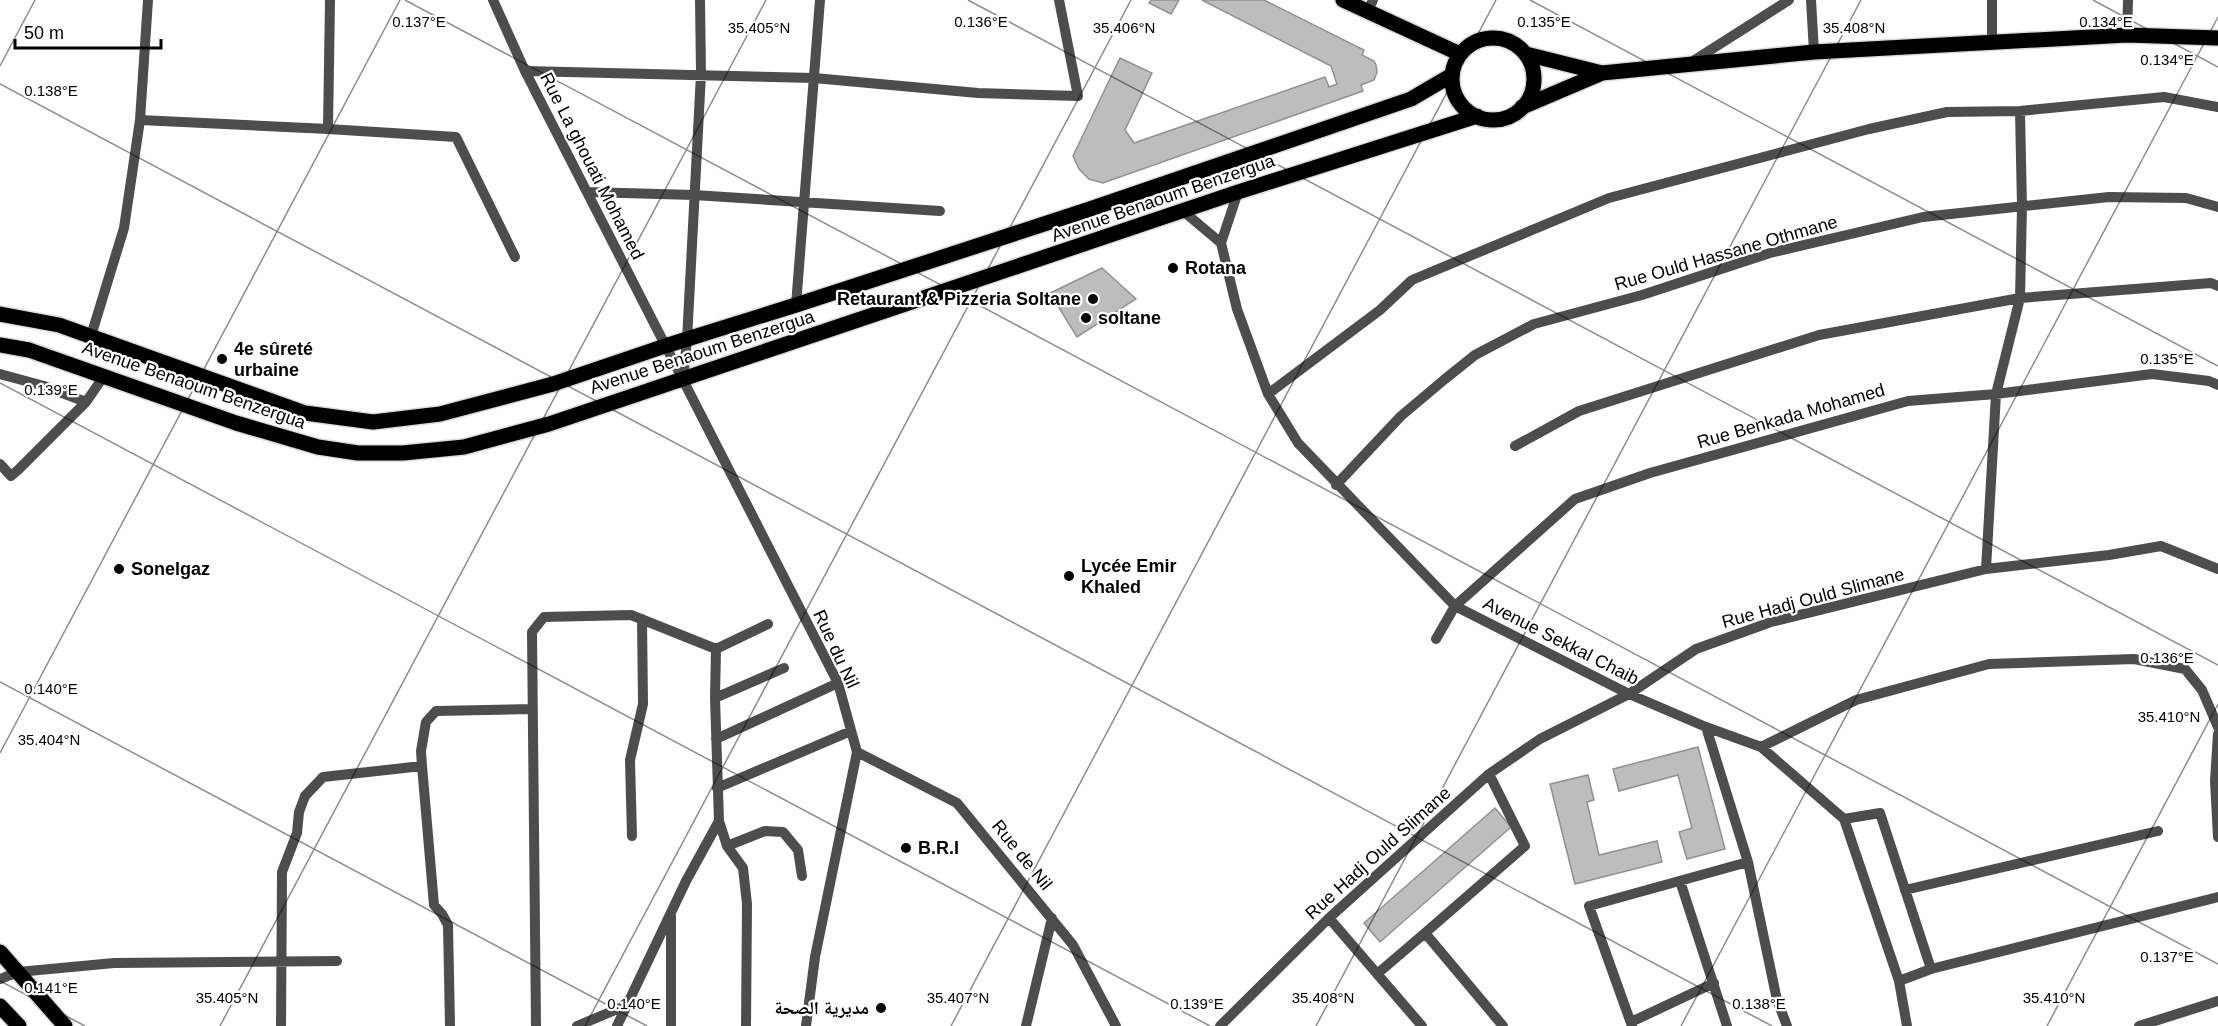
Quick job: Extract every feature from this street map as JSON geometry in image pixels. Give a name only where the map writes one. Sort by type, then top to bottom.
[{"type":"main road","points":[[1343,0],[1370,6],[1460,54]]},
{"type":"main road","points":[[1522,107],[1602,73],[1690,63],[1814,52],[2127,35],[2218,38]]},
{"type":"main road","points":[[1485,38],[1500,38],[1515,44],[1526,54],[1532,67],[1534,81],[1530,96],[1512,115],[1501,119],[1489,119],[1477,116],[1461,104],[1455,95],[1452,75],[1460,54],[1472,44],[1485,38]]},
{"type":"main road","points":[[1526,54],[1602,73]]},
{"type":"main road","name":"Avenue Benaoum Benzergua","points":[[0,314],[60,326],[91,336],[305,413],[374,422],[440,414],[553,384],[1090,209],[1411,99],[1452,75]]},
{"type":"main road","name":"Avenue Benaoum Benzergua","points":[[0,345],[29,350],[236,423],[318,447],[358,453],[403,453],[464,447],[549,424],[1238,192],[1477,116]]},
{"type":"main road","points":[[0,952],[66,1026]]},
{"type":"main road","points":[[0,1006],[18,1026]]},
{"type":"street","points":[[91,336],[124,228],[140,120],[148,0]]},
{"type":"street","points":[[328,129],[330,0]]},
{"type":"street","name":"Rue La ghouati Mohamed","points":[[494,0],[525,71],[664,346],[683,379]]},
{"type":"street","points":[[683,379],[701,74],[700,0]]},
{"type":"street","points":[[796,305],[820,0]]},
{"type":"street","points":[[525,71],[814,78],[978,93],[1078,96],[1059,0]]},
{"type":"street","points":[[1690,63],[1789,0]]},
{"type":"street","points":[[1811,0],[1814,52]]},
{"type":"street","points":[[1992,0],[1992,43]]},
{"type":"street","points":[[2127,35],[2128,0]]},
{"type":"street","points":[[1268,394],[1380,310],[1412,280],[1610,198],[1869,129],[1947,112],[2020,111],[2164,98],[2218,107]]},
{"type":"street","points":[[1986,569],[1996,394],[2020,298],[2022,207],[2020,111]]},
{"type":"street","points":[[140,120],[456,137],[515,257]]},
{"type":"street","points":[[588,192],[694,195],[940,212]]},
{"type":"street","points":[[1183,211],[1221,243],[1238,192]]},
{"type":"street","name":"Rue Ould Hassane Othmane","points":[[1336,485],[1401,416],[1445,379],[1475,355],[1534,324],[1642,295],[1770,253],[1923,217],[2109,197],[2186,198],[2218,207]]},
{"type":"street","name":"Avenue Sekkal Chaib","points":[[1221,243],[1237,309],[1268,394],[1298,443],[1455,606],[1629,694],[1761,747],[1844,819]]},
{"type":"street","points":[[1515,446],[1579,411],[1819,335],[2020,298],[2211,283],[2218,286]]},
{"type":"street","points":[[0,374],[86,402]]},
{"type":"street","name":"Rue Benkada Mohamed","points":[[1436,639],[1455,606],[1575,499],[1650,473],[1908,401],[1996,394],[2152,374],[2209,381],[2218,385]]},
{"type":"street","points":[[0,464],[11,476],[86,402],[104,375]]},
{"type":"street","name":"Rue du Nil","points":[[683,379],[838,683],[857,752],[815,957],[806,1026]]},
{"type":"street","name":"Rue Hadj Ould Slimane","points":[[1220,1026],[1329,918],[1489,774],[1540,739],[1629,694],[1696,648],[1771,622],[1986,569],[2109,555],[2161,546],[2218,569]]},
{"type":"street","points":[[536,1026],[532,632],[544,617],[631,615],[717,649],[768,624]]},
{"type":"street","points":[[632,836],[630,760],[643,704],[642,620]]},
{"type":"street","points":[[717,649],[715,698],[719,821],[728,846],[743,868],[747,904],[746,1026]]},
{"type":"street","points":[[1761,747],[1856,700],[1989,664],[2134,659],[2185,669],[2202,690],[2218,727]]},
{"type":"street","points":[[715,698],[784,668]]},
{"type":"street","points":[[716,739],[838,683]]},
{"type":"street","points":[[450,1026],[448,925],[434,905],[421,750],[426,722],[436,711],[532,709]]},
{"type":"street","points":[[1707,727],[1748,862],[1777,999],[1787,1026]]},
{"type":"street","points":[[717,788],[851,731]]},
{"type":"street","points":[[2218,734],[2215,781],[2218,837]]},
{"type":"street","name":"Rue de Nil","points":[[857,752],[957,803],[1073,945],[1116,1026]]},
{"type":"street","points":[[281,1026],[282,872],[297,832],[299,812],[304,796],[323,777],[423,766]]},
{"type":"street","points":[[1377,974],[1525,846],[1489,774]]},
{"type":"street","points":[[1907,1026],[1899,981],[1844,819],[1880,813],[1931,969]]},
{"type":"street","points":[[617,1026],[671,913],[719,821]]},
{"type":"street","points":[[728,846],[765,831],[783,832],[798,850],[802,876]]},
{"type":"street","points":[[1905,890],[2158,831]]},
{"type":"street","points":[[1714,983],[1631,1024],[1589,906],[1748,862]]},
{"type":"street","points":[[1680,881],[1727,1026]]},
{"type":"street","points":[[1899,981],[1931,969],[2218,897]]},
{"type":"street","points":[[670,1026],[671,913]]},
{"type":"street","points":[[1026,1026],[1052,918]]},
{"type":"street","points":[[1329,918],[1422,1026]]},
{"type":"street","points":[[1425,933],[1503,1026]]},
{"type":"street","points":[[0,979],[18,972],[114,963],[337,961]]},
{"type":"street","points":[[2139,1026],[2218,1001]]},
{"type":"street","points":[[577,1026],[627,1005]]},
{"type":"building","points":[[1151,0],[1179,0],[1171,14],[1149,3]]},
{"type":"building","points":[[1202,0],[1264,0],[1364,50],[1362,55],[1374,61],[1376,65],[1377,72],[1374,80],[1361,85],[1363,91],[1103,183],[1089,179],[1079,169],[1073,156],[1120,58],[1152,73],[1125,130],[1134,143],[1325,77],[1329,87],[1337,84],[1331,66]]},
{"type":"building","name":"soltane","points":[[1102,268],[1136,299],[1077,337],[1050,293]]},
{"type":"building","points":[[1698,747],[1725,849],[1687,859],[1679,832],[1692,828],[1678,775],[1619,791],[1613,769]]},
{"type":"building","points":[[1588,775],[1594,800],[1587,802],[1599,855],[1657,841],[1662,862],[1575,884],[1550,784]]},
{"type":"building","points":[[1495,808],[1511,827],[1380,942],[1364,923]]},
{"type":"place","name":"Rotana","points":[[1173,268]]},
{"type":"place","name":"Retaurant & Pizzeria Soltane","points":[[1093,299]]},
{"type":"place","name":"soltane","points":[[1086,318]]},
{"type":"place","name":"4e sûreté urbaine","points":[[222,359]]},
{"type":"place","name":"Sonelgaz","points":[[119,569]]},
{"type":"place","name":"Lycée Emir Khaled","points":[[1069,576]]},
{"type":"place","name":"B.R.I","points":[[906,848]]},
{"type":"place","name":"مديرية الصحة","points":[[881,1008]]}]
